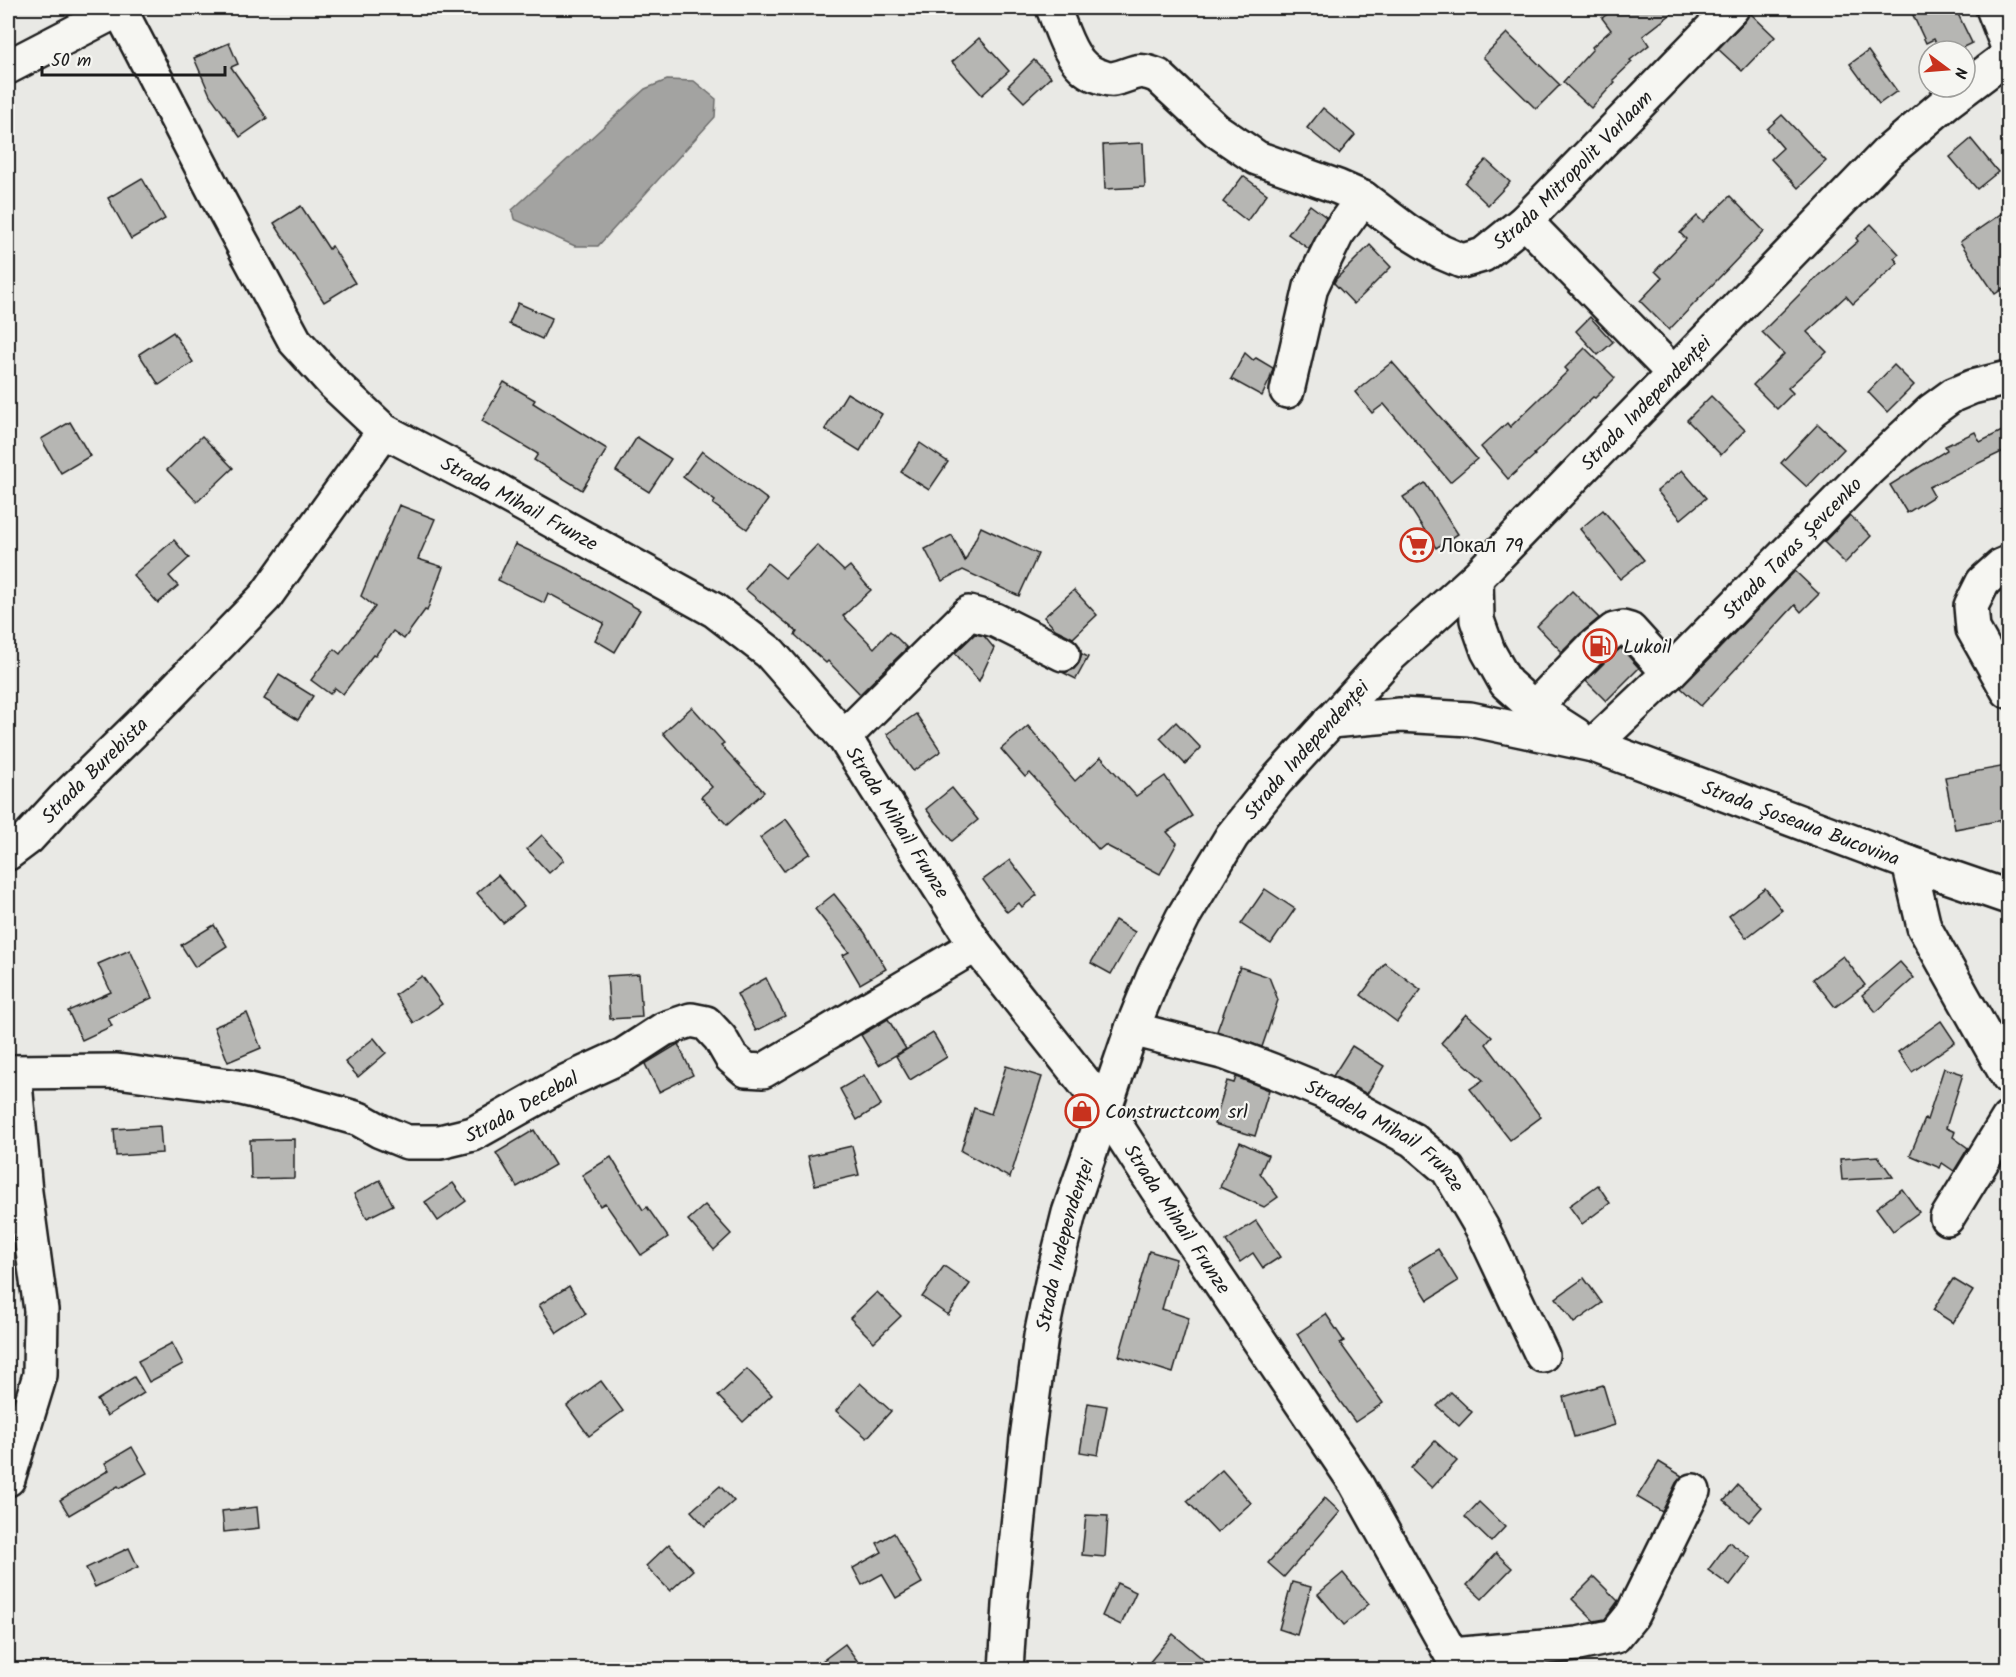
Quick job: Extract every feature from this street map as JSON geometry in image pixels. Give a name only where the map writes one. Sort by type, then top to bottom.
[{"type":"street","points":[[8,67],[119,8]]},
{"type":"street","name":"Strada Mihail Frunze","points":[[119,8],[295,340],[334,384],[384,431],[486,483],[714,610],[770,653],[844,737],[976,945],[1104,1107],[1355,1482],[1456,1662],[1578,1644],[1615,1636],[1632,1616],[1693,1491]]},
{"type":"street","name":"Strada Mitropolit Varlaam","points":[[1053,8],[1075,59],[1091,74],[1110,80],[1132,71],[1146,71],[1158,76],[1216,130],[1257,158],[1363,198],[1407,231],[1441,252],[1462,261],[1483,255],[1525,221],[1731,8]]},
{"type":"street","points":[[1993,8],[2008,47]]},
{"type":"street","name":"Strada Independenței","points":[[1006,1670],[1027,1438],[1041,1336],[1069,1213],[1104,1107],[1154,975],[1183,917],[1232,836],[1276,780],[1391,655],[1476,578],[1888,152],[1956,94],[2008,56]]},
{"type":"street","points":[[1287,391],[1311,286],[1337,234],[1363,198]]},
{"type":"street","points":[[1525,221],[1674,374]]},
{"type":"street","name":"Strada Taras Șevcenko","points":[[1593,745],[1669,672],[1868,470],[1931,411],[1953,395],[1972,387],[2008,378]]},
{"type":"street","name":"Strada Burebista","points":[[8,853],[28,838],[265,597],[384,431]]},
{"type":"street","points":[[2008,563],[2001,566],[1983,582],[1971,606],[1973,629],[2008,691]]},
{"type":"street","name":"Strada Șoseaua Bucovina","points":[[1476,578],[1477,620],[1488,651],[1506,683],[1534,708],[1593,745]]},
{"type":"street","name":"Strada Mihail Frunze","points":[[844,737],[969,613],[995,620],[1063,654]]},
{"type":"street","points":[[1534,708],[1593,647],[1614,630],[1623,628],[1630,630],[1669,672]]},
{"type":"street","name":"Strada Șoseaua Bucovina","points":[[1330,721],[1400,715],[1470,719],[1593,745],[1909,863],[2008,897]]},
{"type":"street","points":[[1909,863],[1924,927],[2008,1077]]},
{"type":"street","name":"Strada Decebal","points":[[11,1072],[117,1071],[237,1087],[359,1119],[407,1142],[440,1142],[473,1134],[567,1081],[624,1055],[664,1029],[691,1020],[706,1023],[720,1038],[731,1057],[746,1070],[763,1071],[976,945]]},
{"type":"street","name":"Stradela Mihail Frunze","points":[[1132,1029],[1226,1053],[1273,1071],[1324,1092],[1413,1140],[1448,1170],[1482,1228],[1542,1355]]},
{"type":"street","points":[[8,1479],[40,1374],[41,1332],[41,1310],[11,1072]]},
{"type":"street","points":[[1947,1218],[2008,1119]]},
{"type":"shaded area","points":[[667,80],[694,81],[716,99],[715,117],[598,246],[575,246],[514,219],[512,210],[645,89]]},
{"type":"building","points":[[1616,8],[1679,8],[1643,36],[1649,45],[1630,60],[1632,62],[1613,80],[1615,82],[1591,108],[1563,82],[1593,49],[1592,47],[1611,30],[1602,18]]},
{"type":"building","points":[[1923,8],[1955,8],[1970,39],[1924,39],[1912,13]]},
{"type":"building","points":[[1750,13],[1775,37],[1742,71],[1718,49]]},
{"type":"building","points":[[1507,33],[1560,85],[1536,109],[1483,57]]},
{"type":"building","points":[[979,38],[1009,71],[982,95],[952,62]]},
{"type":"building","points":[[229,43],[238,64],[231,67],[267,118],[240,137],[210,95],[194,58]]},
{"type":"building","points":[[1868,51],[1897,91],[1879,104],[1850,64]]},
{"type":"building","points":[[1034,60],[1051,77],[1024,102],[1008,86]]},
{"type":"building","points":[[1323,108],[1355,135],[1339,154],[1307,128]]},
{"type":"building","points":[[1782,115],[1826,161],[1798,188],[1771,159],[1783,148],[1767,129]]},
{"type":"building","points":[[1971,139],[1998,172],[1977,189],[1950,157]]},
{"type":"building","points":[[1143,143],[1145,187],[1105,189],[1103,145]]},
{"type":"building","points":[[1486,160],[1510,182],[1488,205],[1465,183]]},
{"type":"building","points":[[1243,176],[1267,194],[1247,221],[1223,202]]},
{"type":"building","points":[[142,178],[165,219],[131,239],[108,198]]},
{"type":"building","points":[[1730,196],[1764,231],[1669,330],[1640,301],[1662,278],[1655,271],[1686,239],[1680,233],[1697,216],[1703,222]]},
{"type":"building","points":[[1310,205],[1326,217],[1309,249],[1288,234]]},
{"type":"building","points":[[301,206],[329,249],[332,246],[355,283],[324,302],[274,223]]},
{"type":"building","points":[[2008,209],[2008,285],[1995,294],[1960,242]]},
{"type":"building","points":[[1871,224],[1899,254],[1894,258],[1898,263],[1853,304],[1846,296],[1807,332],[1827,352],[1788,388],[1793,393],[1777,409],[1753,385],[1784,354],[1762,332],[1820,274],[1858,241],[1856,238]]},
{"type":"building","points":[[1370,245],[1391,267],[1354,304],[1334,283]]},
{"type":"building","points":[[518,303],[552,318],[542,339],[509,324]]},
{"type":"building","points":[[1590,317],[1613,342],[1598,355],[1576,331]]},
{"type":"building","points":[[173,332],[193,362],[159,385],[139,354]]},
{"type":"building","points":[[1585,348],[1615,378],[1508,479],[1481,447],[1507,423],[1510,427],[1568,371],[1565,368]]},
{"type":"building","points":[[1245,353],[1253,360],[1256,358],[1273,368],[1262,396],[1231,379]]},
{"type":"building","points":[[1392,362],[1477,459],[1450,482],[1384,404],[1372,413],[1355,392]]},
{"type":"building","points":[[1894,365],[1914,385],[1887,412],[1868,392]]},
{"type":"building","points":[[504,382],[535,400],[533,403],[607,449],[582,490],[534,460],[538,454],[482,421]]},
{"type":"building","points":[[847,393],[882,414],[860,451],[825,429]]},
{"type":"building","points":[[1711,396],[1745,430],[1721,455],[1687,420]]},
{"type":"building","points":[[70,422],[90,456],[61,473],[41,439]]},
{"type":"building","points":[[1818,424],[1844,449],[1807,487],[1781,463]]},
{"type":"building","points":[[2008,428],[2008,449],[1929,487],[1934,496],[1907,513],[1890,485],[1947,450],[1945,446],[1975,432],[1980,442]]},
{"type":"building","points":[[202,436],[233,468],[197,502],[167,470]]},
{"type":"building","points":[[637,437],[671,459],[649,492],[616,471]]},
{"type":"building","points":[[920,443],[948,462],[929,490],[901,472]]},
{"type":"building","points":[[702,451],[768,500],[747,529],[713,504],[715,501],[683,477]]},
{"type":"building","points":[[1682,470],[1706,498],[1681,519],[1657,491]]},
{"type":"building","points":[[1425,483],[1458,534],[1436,548],[1403,497]]},
{"type":"building","points":[[399,505],[435,519],[418,559],[443,567],[427,611],[425,610],[404,639],[393,631],[343,694],[335,688],[330,694],[311,680],[334,649],[340,654],[375,607],[361,596]]},
{"type":"building","points":[[1603,510],[1644,560],[1620,579],[1580,529]]},
{"type":"building","points":[[1850,515],[1871,536],[1845,563],[1824,542]]},
{"type":"building","points":[[981,527],[1038,554],[1019,596],[963,570],[942,581],[925,549],[952,535],[965,561]]},
{"type":"building","points":[[174,540],[189,558],[169,576],[178,586],[158,603],[133,575]]},
{"type":"building","points":[[515,544],[570,570],[640,610],[615,652],[595,640],[604,623],[548,593],[544,603],[498,580]]},
{"type":"building","points":[[817,545],[844,571],[850,566],[871,590],[843,616],[874,648],[890,631],[907,648],[860,694],[828,661],[826,663],[795,635],[797,632],[745,589],[767,563],[785,578]]},
{"type":"building","points":[[1795,571],[1819,594],[1801,612],[1795,605],[1701,706],[1681,688]]},
{"type":"building","points":[[1074,590],[1097,615],[1073,638],[1055,629],[1044,617]]},
{"type":"building","points":[[1572,591],[1599,618],[1562,652],[1537,626]]},
{"type":"building","points":[[975,634],[984,636],[994,648],[979,681],[955,653]]},
{"type":"building","points":[[1621,648],[1639,668],[1606,701],[1586,681]]},
{"type":"building","points":[[1082,654],[1088,657],[1076,679],[1064,673],[1074,669]]},
{"type":"building","points":[[279,675],[313,696],[298,720],[264,699]]},
{"type":"building","points":[[692,707],[724,743],[721,745],[764,792],[727,825],[701,797],[712,787],[663,733]]},
{"type":"building","points":[[916,714],[941,751],[913,771],[887,734]]},
{"type":"building","points":[[1176,722],[1201,748],[1185,764],[1160,738]]},
{"type":"building","points":[[1028,726],[1075,781],[1101,757],[1136,796],[1165,776],[1192,816],[1167,832],[1177,843],[1160,874],[1105,845],[1099,850],[1030,773],[1025,777],[1001,749]]},
{"type":"building","points":[[2006,766],[2008,819],[1955,829],[1945,777]]},
{"type":"building","points":[[952,788],[978,820],[952,841],[926,809]]},
{"type":"building","points":[[786,819],[810,853],[784,871],[760,838]]},
{"type":"building","points":[[542,835],[564,860],[549,873],[527,849]]},
{"type":"building","points":[[1010,860],[1037,895],[1022,907],[1019,903],[1007,912],[983,880]]},
{"type":"building","points":[[498,875],[524,906],[503,923],[477,893]]},
{"type":"building","points":[[1765,888],[1782,910],[1746,938],[1729,916]]},
{"type":"building","points":[[1265,889],[1295,909],[1271,944],[1241,924]]},
{"type":"building","points":[[834,894],[865,933],[886,969],[860,984],[843,955],[849,952],[815,909]]},
{"type":"building","points":[[1115,920],[1135,932],[1111,974],[1091,963]]},
{"type":"building","points":[[214,925],[227,946],[195,967],[181,945]]},
{"type":"building","points":[[130,950],[152,998],[108,1018],[112,1026],[82,1040],[68,1011],[111,992],[98,964]]},
{"type":"building","points":[[1843,956],[1865,985],[1835,1007],[1813,979]]},
{"type":"building","points":[[1900,962],[1914,978],[1876,1012],[1862,995]]},
{"type":"building","points":[[1385,963],[1421,990],[1397,1022],[1361,995]]},
{"type":"building","points":[[1240,967],[1269,977],[1278,1000],[1262,1047],[1217,1031]]},
{"type":"building","points":[[639,974],[642,1017],[610,1019],[607,976]]},
{"type":"building","points":[[422,976],[442,1004],[414,1023],[395,995]]},
{"type":"building","points":[[766,978],[785,1016],[756,1031],[737,994]]},
{"type":"building","points":[[247,1013],[261,1048],[228,1062],[214,1027]]},
{"type":"building","points":[[1466,1014],[1492,1037],[1486,1044],[1541,1117],[1510,1140],[1470,1089],[1483,1080],[1441,1043]]},
{"type":"building","points":[[888,1019],[906,1049],[879,1065],[861,1035]]},
{"type":"building","points":[[1941,1021],[1955,1042],[1912,1072],[1898,1052]]},
{"type":"building","points":[[933,1033],[947,1057],[910,1080],[896,1056]]},
{"type":"building","points":[[374,1038],[386,1053],[358,1077],[345,1062]]},
{"type":"building","points":[[678,1044],[693,1075],[659,1092],[645,1064]]},
{"type":"building","points":[[1352,1046],[1384,1066],[1367,1094],[1333,1076]]},
{"type":"building","points":[[1006,1066],[1042,1077],[1010,1178],[961,1151],[974,1108],[991,1114]]},
{"type":"building","points":[[1944,1068],[1963,1074],[1946,1128],[1955,1132],[1953,1137],[1968,1148],[1954,1171],[1942,1163],[1940,1168],[1910,1155],[1925,1119],[1927,1120]]},
{"type":"building","points":[[864,1075],[881,1105],[857,1120],[840,1089]]},
{"type":"building","points":[[1236,1077],[1269,1090],[1255,1136],[1214,1124],[1227,1081],[1234,1083]]},
{"type":"building","points":[[160,1126],[162,1153],[116,1156],[114,1129]]},
{"type":"building","points":[[534,1130],[555,1165],[517,1187],[496,1153]]},
{"type":"building","points":[[294,1139],[294,1178],[251,1179],[250,1140]]},
{"type":"building","points":[[1240,1142],[1268,1155],[1260,1173],[1278,1197],[1264,1207],[1220,1187]]},
{"type":"building","points":[[852,1146],[859,1175],[815,1185],[808,1156]]},
{"type":"building","points":[[1878,1156],[1893,1177],[1842,1180],[1840,1159]]},
{"type":"building","points":[[611,1157],[643,1210],[647,1207],[668,1237],[641,1255],[605,1203],[600,1206],[582,1175]]},
{"type":"building","points":[[380,1180],[393,1205],[367,1218],[354,1194]]},
{"type":"building","points":[[453,1183],[466,1201],[438,1221],[425,1202]]},
{"type":"building","points":[[1598,1185],[1610,1203],[1582,1224],[1569,1206]]},
{"type":"building","points":[[1902,1189],[1919,1212],[1893,1231],[1876,1208]]},
{"type":"building","points":[[705,1205],[731,1234],[714,1250],[688,1220]]},
{"type":"building","points":[[1256,1221],[1280,1257],[1263,1268],[1253,1253],[1240,1262],[1226,1241]]},
{"type":"building","points":[[1438,1249],[1458,1281],[1428,1300],[1408,1268]]},
{"type":"building","points":[[1149,1251],[1176,1259],[1162,1309],[1189,1318],[1173,1373],[1119,1356]]},
{"type":"building","points":[[944,1266],[970,1284],[948,1315],[922,1297]]},
{"type":"building","points":[[1584,1278],[1602,1303],[1574,1323],[1556,1298]]},
{"type":"building","points":[[1953,1279],[1973,1291],[1953,1323],[1933,1310]]},
{"type":"building","points":[[569,1286],[586,1314],[557,1333],[539,1305]]},
{"type":"building","points":[[877,1292],[901,1316],[874,1342],[850,1318]]},
{"type":"building","points":[[1326,1314],[1344,1341],[1340,1343],[1383,1403],[1355,1422],[1331,1389],[1297,1334]]},
{"type":"building","points":[[172,1343],[183,1364],[149,1382],[138,1361]]},
{"type":"building","points":[[747,1369],[772,1395],[743,1422],[718,1396]]},
{"type":"building","points":[[134,1377],[144,1393],[107,1416],[97,1400]]},
{"type":"building","points":[[601,1381],[623,1411],[589,1436],[567,1406]]},
{"type":"building","points":[[860,1383],[891,1411],[867,1438],[836,1411]]},
{"type":"building","points":[[1603,1385],[1615,1425],[1574,1437],[1563,1397]]},
{"type":"building","points":[[1451,1392],[1472,1412],[1459,1426],[1437,1406]]},
{"type":"building","points":[[1088,1403],[1107,1406],[1098,1455],[1080,1452]]},
{"type":"building","points":[[1435,1441],[1457,1461],[1432,1488],[1411,1468]]},
{"type":"building","points":[[132,1447],[147,1473],[120,1488],[118,1486],[69,1515],[60,1500],[109,1470],[105,1463]]},
{"type":"building","points":[[1659,1462],[1682,1476],[1676,1483],[1662,1512],[1637,1497]]},
{"type":"building","points":[[1222,1470],[1251,1503],[1217,1533],[1187,1501]]},
{"type":"building","points":[[1738,1485],[1762,1507],[1749,1522],[1724,1501]]},
{"type":"building","points":[[720,1486],[734,1501],[705,1526],[691,1511]]},
{"type":"building","points":[[1325,1498],[1340,1512],[1284,1577],[1268,1563]]},
{"type":"building","points":[[1479,1502],[1505,1527],[1491,1542],[1465,1517]]},
{"type":"building","points":[[257,1507],[259,1528],[224,1532],[222,1511]]},
{"type":"building","points":[[1086,1515],[1108,1516],[1105,1557],[1082,1555]]},
{"type":"building","points":[[894,1533],[922,1583],[896,1598],[882,1574],[862,1585],[853,1568],[882,1552],[877,1543]]},
{"type":"building","points":[[1729,1542],[1751,1558],[1730,1586],[1708,1570]]},
{"type":"building","points":[[669,1544],[693,1570],[670,1591],[646,1566]]},
{"type":"building","points":[[129,1548],[138,1567],[95,1587],[86,1568]]},
{"type":"building","points":[[1496,1553],[1512,1568],[1482,1599],[1467,1585]]},
{"type":"building","points":[[1343,1573],[1369,1604],[1344,1625],[1318,1594]]},
{"type":"building","points":[[1594,1577],[1618,1601],[1605,1619],[1594,1621],[1572,1599]]},
{"type":"building","points":[[1292,1582],[1311,1587],[1297,1635],[1279,1629]]},
{"type":"building","points":[[1117,1583],[1136,1592],[1121,1625],[1102,1616]]},
{"type":"building","points":[[1173,1634],[1216,1670],[1143,1670]]},
{"type":"building","points":[[845,1644],[864,1670],[810,1670]]},
{"type":"place","name":"Локал 79","points":[[1417,545]]},
{"type":"place","name":"Lukoil","points":[[1600,646]]},
{"type":"place","name":"Constructcom srl","points":[[1082,1111]]}]
